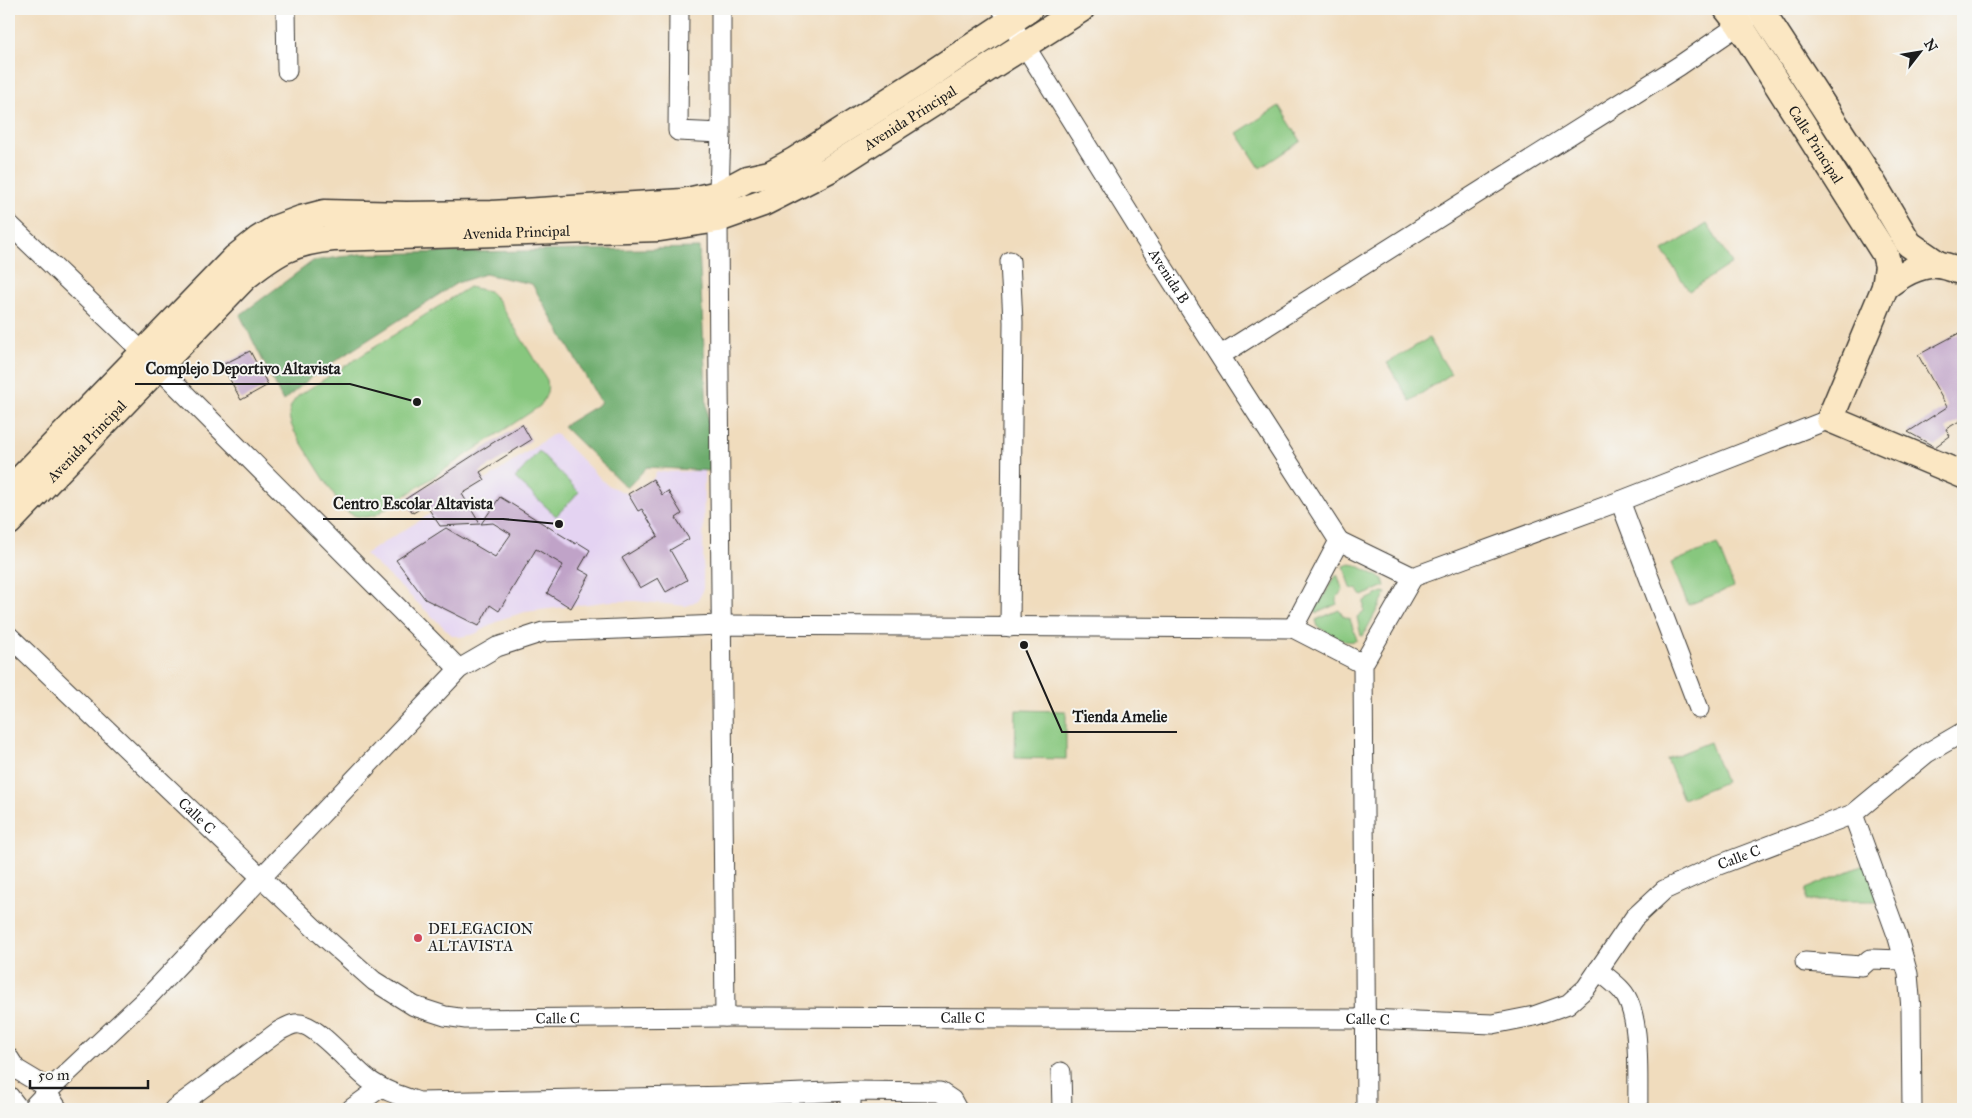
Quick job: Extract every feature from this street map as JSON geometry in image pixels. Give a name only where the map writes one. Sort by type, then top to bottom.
[{"type":"street","points":[[286,9],[287,71]]},
{"type":"street","points":[[679,9],[678,131],[721,133]]},
{"type":"street","points":[[721,9],[719,206],[720,625],[725,1017]]},
{"type":"street","name":"Avenida Principal","points":[[9,491],[150,360],[270,256],[288,247],[310,240],[660,228],[719,206],[762,203],[830,169],[1081,9]]},
{"type":"street","points":[[1221,355],[1679,66],[1733,16],[1761,9]]},
{"type":"street","name":"Calle Principal","points":[[1761,9],[1865,170],[1909,244],[1951,268]]},
{"type":"street","name":"Avenida Principal","points":[[719,206],[732,186],[747,179],[770,174],[794,161],[925,78],[1014,13]]},
{"type":"street","name":"Avenida B","points":[[1014,13],[1025,46],[1145,239],[1339,541]]},
{"type":"street","name":"Calle Principal","points":[[1733,16],[1885,254],[1888,266],[1886,287]]},
{"type":"street","points":[[9,224],[150,360],[459,669]]},
{"type":"street","points":[[1010,261],[1013,322],[1010,626]]},
{"type":"street","points":[[1830,420],[1886,287],[1899,276],[1914,269],[1951,268]]},
{"type":"street","name":"Avenida Principal","points":[[9,522],[150,360]]},
{"type":"street","points":[[1366,1109],[1363,664],[1413,577],[1620,501],[1830,420],[1963,475]]},
{"type":"street","points":[[1620,501],[1699,709]]},
{"type":"street","points":[[1293,628],[1339,541],[1413,577]]},
{"type":"street","points":[[31,1109],[149,996],[459,669],[497,647],[543,632],[720,625],[1293,628],[1363,664]]},
{"type":"street","name":"Calle C","points":[[9,636],[313,927],[374,981],[414,1006],[445,1016],[466,1019],[725,1017],[1366,1019],[1493,1024],[1534,1016],[1568,1004],[1586,988],[1634,918],[1664,890],[1716,866],[1853,814],[1928,753],[1963,732]]},
{"type":"street","points":[[1853,814],[1898,938],[1908,974],[1911,1009],[1912,1109]]},
{"type":"street","points":[[1805,962],[1862,966],[1870,959],[1904,960]]},
{"type":"street","points":[[1598,970],[1623,991],[1632,1009],[1636,1029],[1638,1109]]},
{"type":"street","points":[[174,1109],[279,1031],[293,1024],[304,1025],[319,1035],[380,1088],[419,1106],[851,1100],[940,1092],[952,1100],[957,1109]]},
{"type":"street","points":[[9,1058],[16,1068],[41,1084],[58,1109]]},
{"type":"street","points":[[1061,1072],[1062,1109]]},
{"type":"street","points":[[351,1109],[380,1088]]},
{"type":"street","points":[[9,1096],[20,1109]]},
{"type":"shaded area","points":[[555,433],[607,485],[628,494],[653,479],[656,472],[704,471],[703,591],[698,600],[686,606],[636,601],[611,601],[525,612],[502,619],[475,634],[460,637],[452,635],[365,554],[489,478]]},
{"type":"green space","points":[[1279,106],[1301,141],[1260,168],[1237,133]]},
{"type":"green space","points":[[1707,224],[1732,263],[1689,291],[1663,251]]},
{"type":"green space","points":[[699,248],[710,471],[647,467],[627,488],[563,426],[601,403],[532,284],[485,274],[457,283],[318,372],[283,401],[240,315],[313,261],[360,254]]},
{"type":"green space","points":[[469,287],[489,291],[497,299],[547,380],[547,391],[544,400],[540,406],[376,515],[363,517],[351,514],[343,509],[294,431],[289,416],[292,404],[298,396]]},
{"type":"green space","points":[[1429,338],[1451,374],[1410,401],[1387,363]]},
{"type":"green space","points":[[539,451],[579,492],[556,516],[515,478]]},
{"type":"green space","points":[[1717,544],[1734,587],[1688,605],[1671,563]]},
{"type":"green space","points":[[1356,565],[1383,579],[1385,586],[1362,596],[1358,590],[1351,588],[1344,566]]},
{"type":"green space","points":[[1337,574],[1343,590],[1337,597],[1337,604],[1317,613],[1315,610]]},
{"type":"green space","points":[[1383,592],[1386,593],[1363,636],[1361,636],[1357,617],[1364,611],[1364,601]]},
{"type":"green space","points":[[1339,610],[1343,616],[1350,619],[1357,640],[1342,640],[1318,627],[1316,620]]},
{"type":"green space","points":[[1016,710],[1066,711],[1066,759],[1015,758]]},
{"type":"green space","points":[[1710,742],[1725,782],[1683,799],[1667,759]]},
{"type":"green space","points":[[1871,862],[1885,901],[1806,901],[1806,889]]},
{"type":"building","points":[[1963,331],[1963,419],[1946,429],[1950,436],[1935,447],[1908,432],[1947,407],[1918,355]]},
{"type":"building","points":[[250,351],[268,385],[241,400],[222,365]]},
{"type":"building","points":[[522,424],[531,440],[480,472],[485,480],[462,494],[480,524],[440,526],[426,505],[413,513],[404,500]]},
{"type":"building","points":[[653,479],[662,495],[668,491],[682,514],[676,518],[689,539],[670,550],[687,580],[666,592],[658,578],[640,588],[622,558],[658,536],[642,509],[638,511],[628,494]]},
{"type":"building","points":[[500,497],[576,544],[577,542],[590,550],[579,569],[590,575],[571,608],[547,593],[563,565],[536,549],[499,611],[490,605],[479,626],[425,599],[396,560],[446,528],[495,557],[511,534],[493,523],[481,524]]},
{"type":"place","name":"Complejo Deportivo Altavista","points":[[417,402]]},
{"type":"place","name":"Centro Escolar Altavista","points":[[559,524]]},
{"type":"place","name":"Tienda Amelie","points":[[1024,645]]},
{"type":"place","name":"DELEGACION ALTAVISTA","points":[[418,938]]}]
